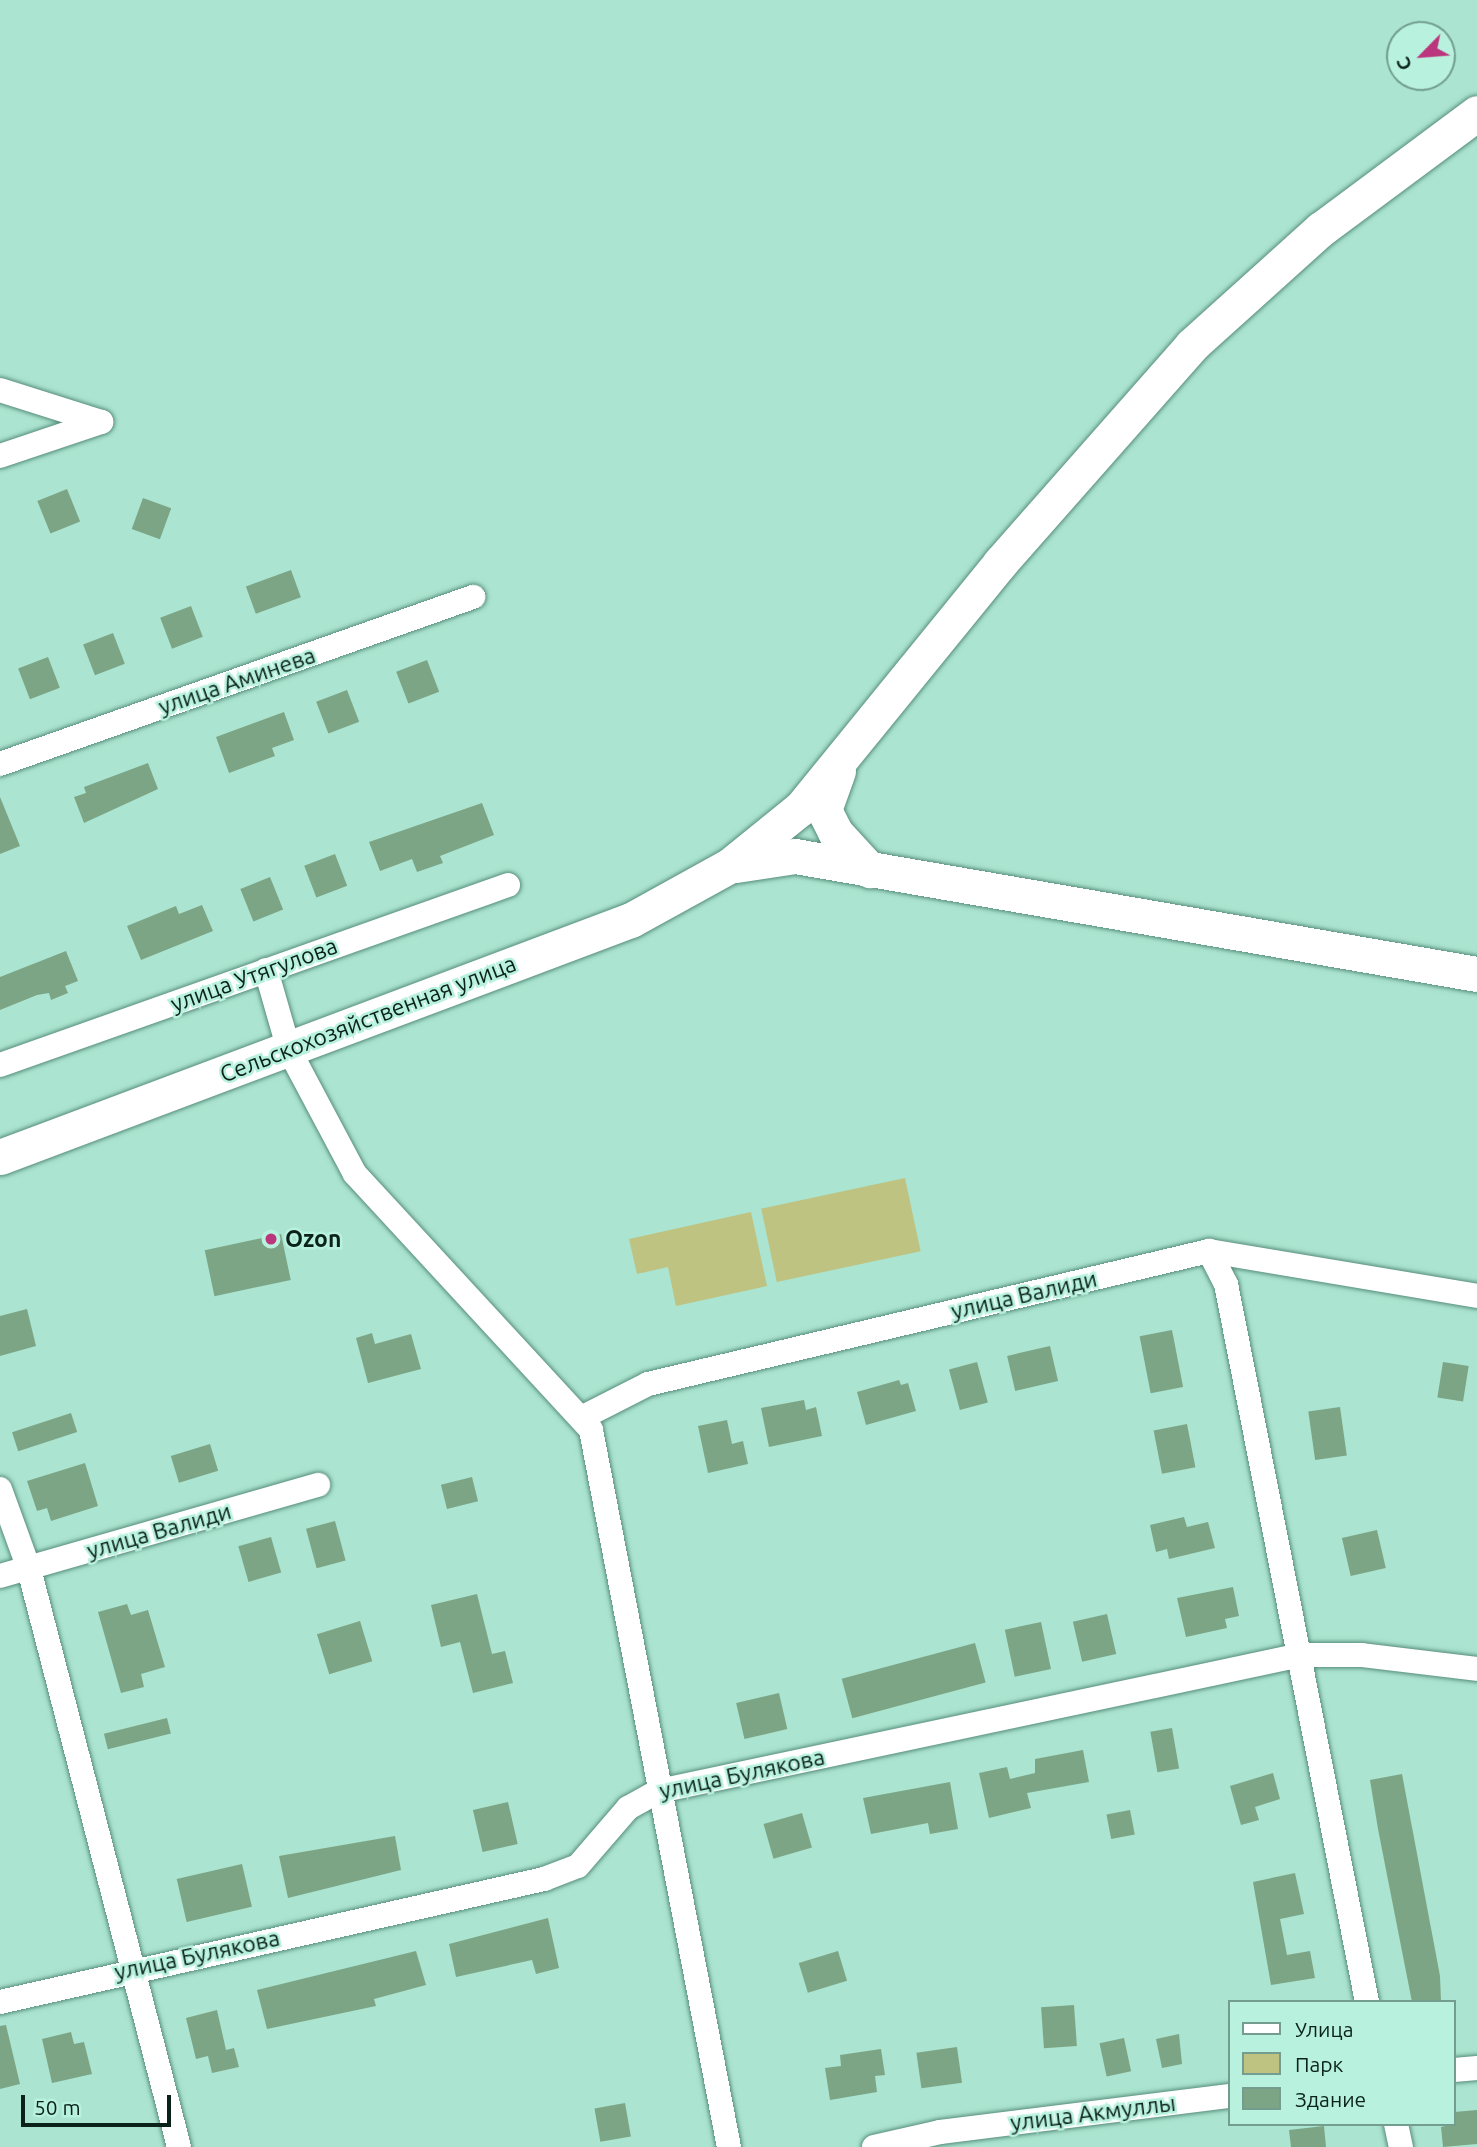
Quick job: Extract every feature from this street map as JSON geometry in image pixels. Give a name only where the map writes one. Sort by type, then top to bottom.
[{"type":"main road","points":[[729,866],[802,808],[1000,563],[1192,345],[1321,229],[1477,113]]},
{"type":"main road","points":[[847,751],[824,810],[835,832],[870,870]]},
{"type":"main road","points":[[729,866],[795,856],[1477,974]]},
{"type":"main road","name":"Сельскохозяйственная улица","points":[[0,1157],[631,920],[729,866]]},
{"type":"street","points":[[0,390],[101,422],[0,456]]},
{"type":"street","name":"улица Аминева","points":[[0,764],[473,597]]},
{"type":"street","name":"улица Утягулова","points":[[0,1065],[508,885]]},
{"type":"street","points":[[266,970],[289,1050],[355,1174],[592,1430],[729,2147]]},
{"type":"street","points":[[1209,1251],[1226,1284],[1367,2000]]},
{"type":"street","name":"улица Валиди","points":[[581,1419],[649,1384],[1209,1251],[1477,1296]]},
{"type":"street","name":"улица Валиди","points":[[0,1576],[318,1485]]},
{"type":"street","points":[[0,1489],[29,1569],[129,1970],[179,2147]]},
{"type":"street","name":"улица Булякова","points":[[0,2002],[129,1970],[544,1880],[578,1866],[628,1808],[659,1791],[1301,1655],[1362,1655],[1477,1670]]},
{"type":"street","points":[[1456,2070],[1477,2067]]},
{"type":"street","name":"улица Акмуллы","points":[[874,2147],[940,2132],[1228,2096]]},
{"type":"street","points":[[1396,2126],[1401,2147]]},
{"type":"green space","points":[[905,1178],[921,1251],[777,1282],[761,1209]]},
{"type":"green space","points":[[751,1212],[767,1286],[676,1306],[668,1267],[637,1274],[629,1239]]},
{"type":"building","points":[[67,489],[80,521],[50,533],[37,501]]},
{"type":"building","points":[[143,498],[171,508],[160,539],[132,529]]},
{"type":"building","points":[[291,570],[301,597],[256,614],[246,586]]},
{"type":"building","points":[[191,606],[203,637],[172,649],[160,618]]},
{"type":"building","points":[[113,633],[125,664],[95,675],[83,644]]},
{"type":"building","points":[[48,657],[60,688],[30,699],[18,668]]},
{"type":"building","points":[[427,660],[439,692],[408,704],[396,672]]},
{"type":"building","points":[[347,690],[359,722],[328,734],[316,702]]},
{"type":"building","points":[[284,712],[294,740],[272,748],[275,756],[229,773],[216,737]]},
{"type":"building","points":[[148,763],[158,789],[84,823],[74,797],[86,793],[84,787]]},
{"type":"building","points":[[0,797],[20,846],[0,854]]},
{"type":"building","points":[[482,803],[494,835],[440,856],[443,863],[417,872],[412,859],[380,871],[369,842]]},
{"type":"building","points":[[335,854],[347,886],[316,898],[304,866]]},
{"type":"building","points":[[270,877],[283,909],[253,921],[240,889]]},
{"type":"building","points":[[202,905],[213,931],[141,960],[127,926],[176,906],[179,914]]},
{"type":"building","points":[[66,951],[78,981],[65,986],[68,993],[51,1000],[49,993],[37,995],[0,1010],[0,977]]},
{"type":"building","points":[[281,1234],[291,1280],[214,1296],[205,1250]]},
{"type":"building","points":[[27,1309],[36,1346],[0,1356],[0,1316]]},
{"type":"building","points":[[1172,1330],[1183,1387],[1151,1393],[1140,1336]]},
{"type":"building","points":[[372,1333],[375,1344],[411,1334],[421,1369],[368,1383],[356,1338]]},
{"type":"building","points":[[1050,1346],[1058,1381],[1015,1391],[1007,1356]]},
{"type":"building","points":[[977,1362],[988,1403],[960,1410],[949,1370]]},
{"type":"building","points":[[1443,1362],[1469,1366],[1463,1402],[1437,1398]]},
{"type":"building","points":[[899,1380],[901,1385],[908,1383],[916,1411],[866,1425],[857,1392]]},
{"type":"building","points":[[804,1400],[806,1410],[816,1407],[822,1436],[769,1447],[761,1408]]},
{"type":"building","points":[[1340,1407],[1347,1456],[1315,1460],[1308,1411]]},
{"type":"building","points":[[71,1413],[77,1432],[18,1451],[12,1432]]},
{"type":"building","points":[[727,1420],[732,1444],[743,1441],[748,1464],[708,1473],[698,1426]]},
{"type":"building","points":[[1187,1424],[1195,1467],[1162,1474],[1154,1430]]},
{"type":"building","points":[[210,1444],[218,1471],[179,1483],[171,1456]]},
{"type":"building","points":[[85,1463],[98,1506],[51,1521],[47,1508],[37,1511],[27,1481]]},
{"type":"building","points":[[472,1477],[478,1501],[447,1509],[441,1485]]},
{"type":"building","points":[[1184,1517],[1187,1527],[1208,1522],[1215,1548],[1169,1559],[1167,1549],[1156,1552],[1150,1525]]},
{"type":"building","points":[[335,1521],[346,1561],[317,1568],[306,1529]]},
{"type":"building","points":[[1377,1530],[1386,1568],[1351,1576],[1342,1538]]},
{"type":"building","points":[[271,1537],[281,1573],[249,1582],[238,1546]]},
{"type":"building","points":[[1233,1587],[1239,1616],[1225,1619],[1227,1628],[1186,1637],[1177,1598]]},
{"type":"building","points":[[477,1594],[492,1654],[505,1651],[513,1683],[473,1693],[460,1642],[441,1647],[431,1605]]},
{"type":"building","points":[[127,1604],[131,1615],[148,1610],[165,1667],[141,1674],[144,1687],[121,1693],[98,1612]]},
{"type":"building","points":[[1107,1614],[1116,1654],[1082,1662],[1073,1622]]},
{"type":"building","points":[[360,1621],[372,1661],[329,1674],[317,1634]]},
{"type":"building","points":[[1041,1622],[1051,1669],[1015,1677],[1005,1630]]},
{"type":"building","points":[[975,1643],[986,1683],[852,1718],[842,1679]]},
{"type":"building","points":[[779,1693],[787,1729],[744,1739],[736,1703]]},
{"type":"building","points":[[167,1718],[171,1734],[108,1749],[104,1734]]},
{"type":"building","points":[[1172,1728],[1179,1768],[1157,1772],[1150,1732]]},
{"type":"building","points":[[1083,1750],[1089,1782],[1027,1793],[1031,1808],[989,1818],[979,1773],[1007,1767],[1010,1779],[1035,1773],[1035,1759]]},
{"type":"building","points":[[1273,1773],[1280,1799],[1255,1807],[1259,1820],[1241,1825],[1230,1786]]},
{"type":"building","points":[[1402,1774],[1440,1976],[1441,2000],[1412,2000],[1370,1780]]},
{"type":"building","points":[[950,1782],[958,1829],[930,1834],[928,1823],[871,1834],[863,1798]]},
{"type":"building","points":[[508,1802],[518,1844],[483,1852],[473,1810]]},
{"type":"building","points":[[1130,1810],[1135,1835],[1111,1839],[1106,1815]]},
{"type":"building","points":[[802,1813],[812,1848],[773,1859],[764,1824]]},
{"type":"building","points":[[395,1836],[401,1870],[288,1898],[279,1856]]},
{"type":"building","points":[[242,1864],[252,1907],[187,1922],[177,1879]]},
{"type":"building","points":[[1295,1873],[1304,1914],[1280,1919],[1287,1955],[1310,1951],[1315,1978],[1271,1985],[1253,1882]]},
{"type":"building","points":[[548,1918],[559,1968],[536,1974],[532,1960],[456,1977],[449,1944]]},
{"type":"building","points":[[416,1951],[426,1985],[374,1999],[376,2006],[267,2029],[257,1990]]},
{"type":"building","points":[[838,1951],[847,1981],[808,1993],[799,1963]]},
{"type":"building","points":[[1074,2005],[1077,2046],[1044,2048],[1041,2007]]},
{"type":"building","points":[[217,2010],[226,2050],[234,2048],[239,2067],[212,2073],[208,2056],[196,2059],[186,2018]]},
{"type":"building","points":[[6,2025],[20,2084],[0,2089],[0,2026]]},
{"type":"building","points":[[71,2032],[74,2044],[84,2042],[92,2074],[52,2083],[42,2039]]},
{"type":"building","points":[[1179,2034],[1182,2064],[1162,2068],[1156,2039]]},
{"type":"building","points":[[1124,2038],[1131,2071],[1107,2076],[1100,2043]]},
{"type":"building","points":[[957,2047],[962,2083],[921,2088],[916,2053]]},
{"type":"building","points":[[881,2049],[885,2075],[875,2076],[877,2092],[830,2100],[825,2068],[841,2066],[840,2055]]},
{"type":"building","points":[[625,2103],[631,2136],[600,2142],[594,2108]]},
{"type":"building","points":[[1477,2110],[1477,2144],[1443,2147],[1441,2127],[1456,2126],[1456,2112]]},
{"type":"building","points":[[1324,2126],[1326,2147],[1291,2147],[1289,2130]]},
{"type":"place","name":"Ozon","points":[[271,1239]]}]
